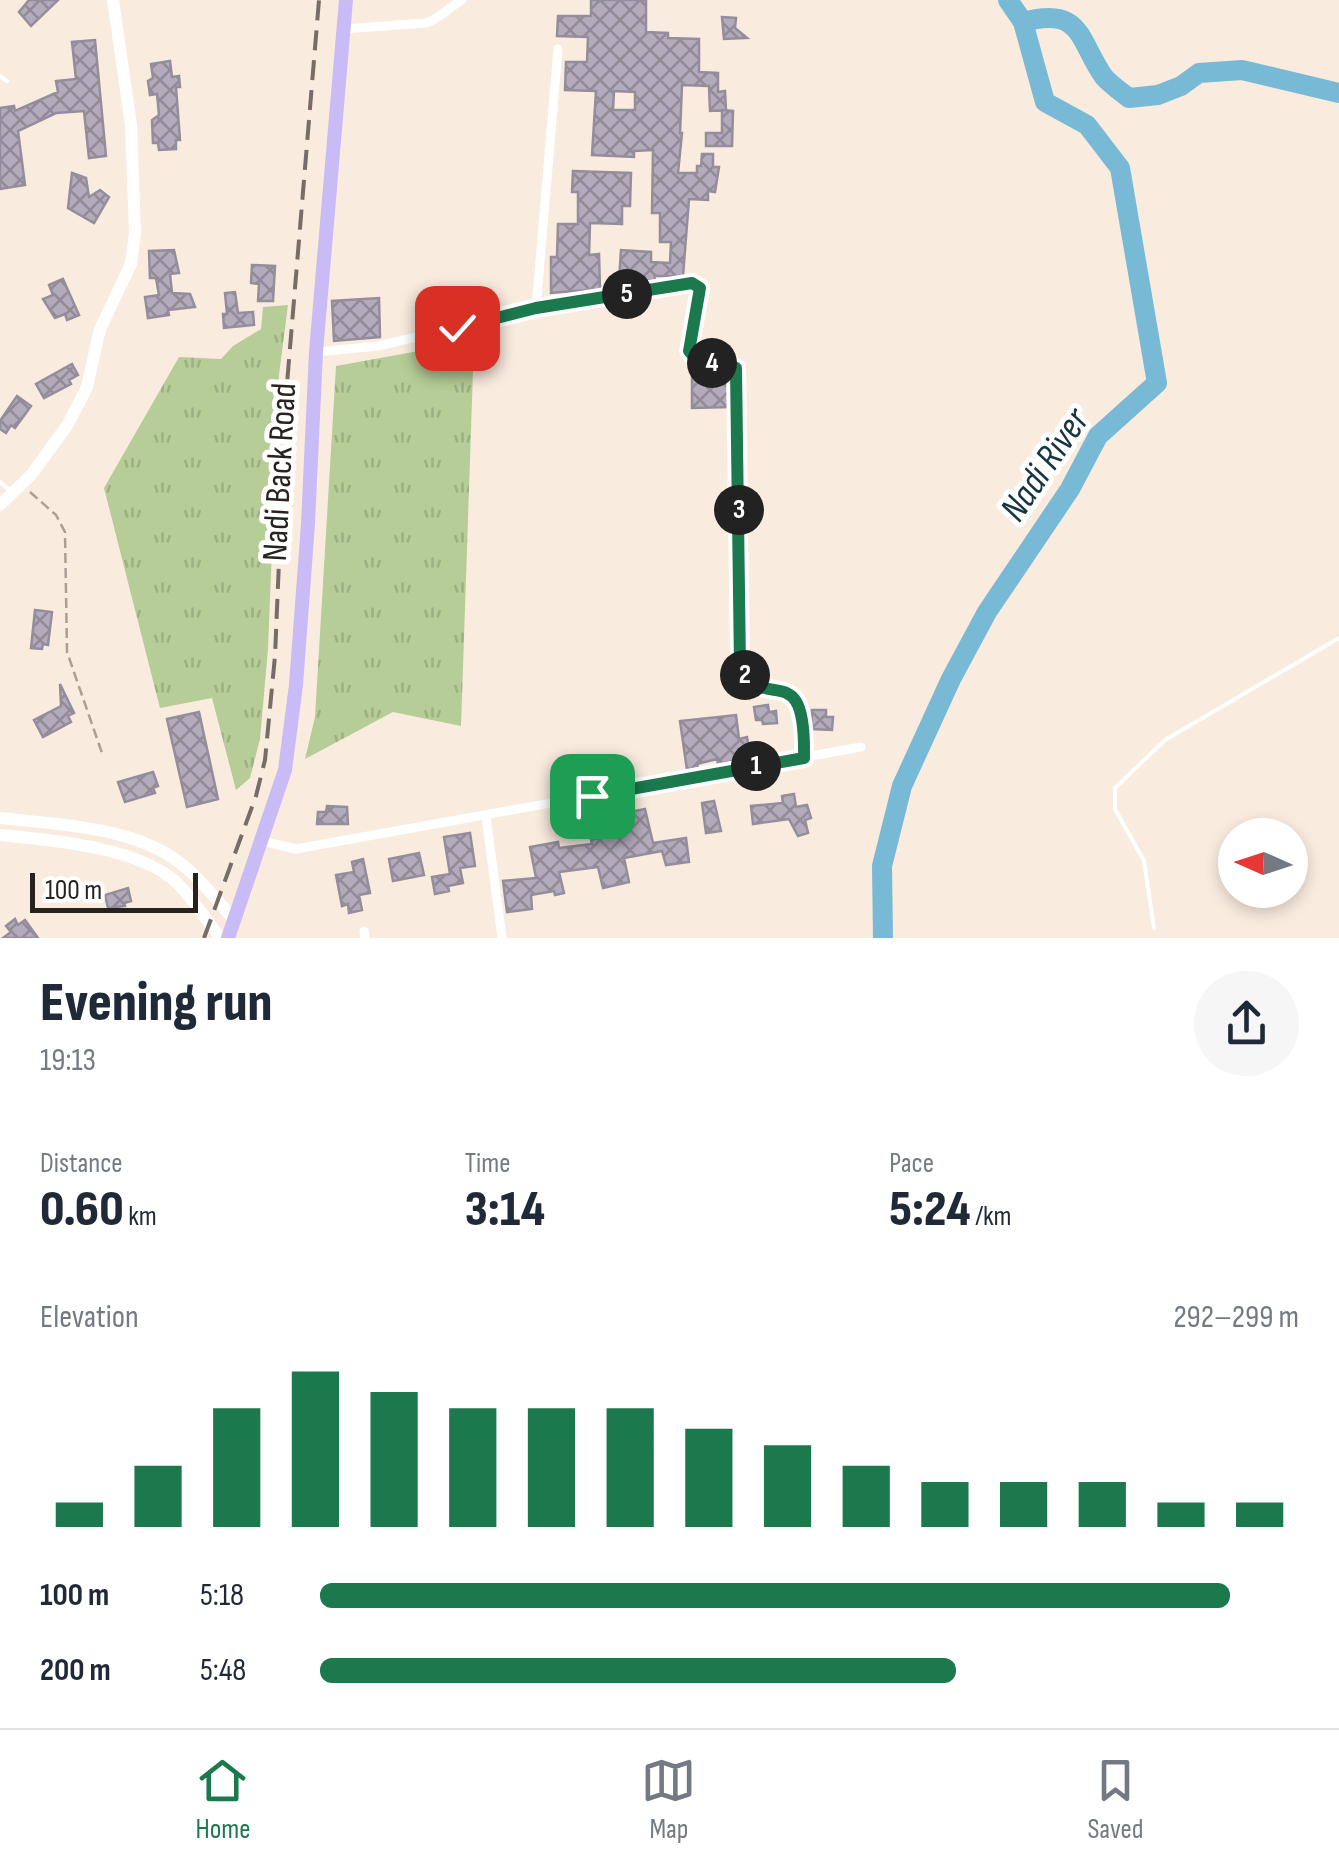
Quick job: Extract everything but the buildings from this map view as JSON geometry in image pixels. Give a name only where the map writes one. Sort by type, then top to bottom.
[{"type":"highway","name":"Nadi Back Road","points":[[228,938],[285,770],[296,685],[316,352],[346,0]]},
{"type":"main road","points":[[0,505],[68,424],[87,388],[100,328],[130,264],[135,232],[131,125],[113,0]]},
{"type":"main road","points":[[0,818],[96,830],[159,850],[187,870],[234,920]]},
{"type":"main road","points":[[0,835],[62,843],[142,863],[174,880],[220,938]]},
{"type":"street","points":[[344,29],[426,22],[462,0]]},
{"type":"street","points":[[536,308],[558,49]]},
{"type":"street","points":[[316,352],[378,346],[536,308],[692,283]]},
{"type":"street","points":[[262,841],[296,848],[861,747]]},
{"type":"street","points":[[486,816],[502,938]]},
{"type":"lane","points":[[0,76],[8,81]]},
{"type":"lane","points":[[692,283],[700,288],[700,301],[689,351],[699,360],[736,368],[740,667],[758,686],[782,690],[798,700],[804,758]]},
{"type":"lane","points":[[0,482],[17,489]]},
{"type":"lane","points":[[1154,928],[1144,860],[1115,809],[1115,788],[1165,740],[1339,638]]},
{"type":"path","points":[[17,489],[56,515],[64,532],[67,652],[102,753]]},
{"type":"green space","points":[[288,305],[279,375],[268,649],[260,739],[250,778],[236,790],[212,698],[160,708],[104,488],[179,357],[221,359],[233,346],[261,329],[263,307]]},
{"type":"green space","points":[[474,341],[461,726],[393,712],[305,759],[315,717],[336,366]]},
{"type":"waterway","name":"Nadi River","points":[[883,938],[882,866],[902,786],[951,679],[987,612],[1070,489],[1098,436],[1157,383],[1120,168],[1087,125],[1045,102],[1023,22],[1008,0]]},
{"type":"waterway","points":[[1023,22],[1043,18],[1068,23],[1083,39],[1104,77],[1129,98],[1158,95],[1199,73],[1242,70],[1339,93]]},
{"type":"railway","points":[[204,938],[256,796],[265,760],[275,656],[286,396],[319,0]]},
{"type":"route","points":[[457,328],[536,308],[692,283],[700,288],[700,301],[689,351],[699,360],[736,368],[740,667],[758,686],[782,690],[798,700],[804,758],[592,796]]}]
